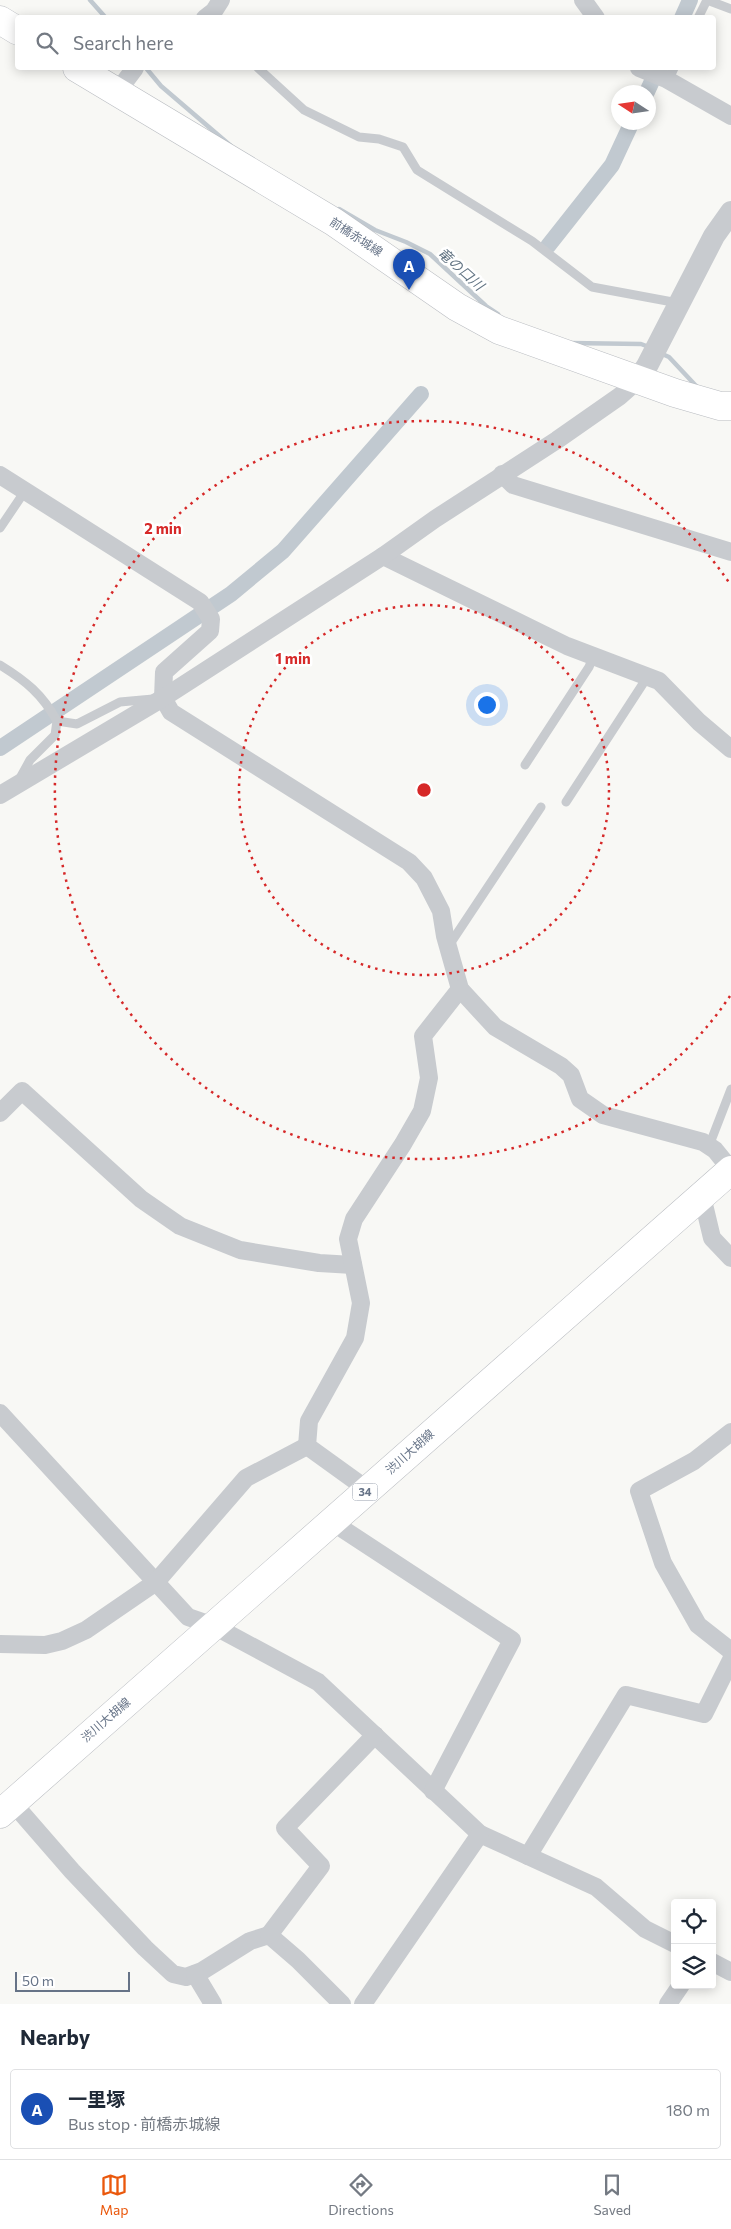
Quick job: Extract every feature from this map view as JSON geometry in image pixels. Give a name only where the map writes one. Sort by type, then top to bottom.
[{"type":"main road","points":[[0,20],[15,29]]},
{"type":"main road","name":"前橋赤城線","points":[[80,70],[334,222],[450,302],[479,319],[522,339],[675,394],[720,406],[731,406]]},
{"type":"main road","name":"渋川大胡線","points":[[6,1808],[731,1170]]},
{"type":"street","points":[[583,0],[594,15]]},
{"type":"street","points":[[117,92],[134,70]]},
{"type":"street","points":[[645,70],[669,76],[731,116]]},
{"type":"street","points":[[0,795],[164,698],[383,556],[620,396],[638,380],[714,236],[731,212]]},
{"type":"street","points":[[502,474],[514,485],[731,552]]},
{"type":"street","points":[[0,475],[200,602],[210,619],[210,631],[164,672],[164,698],[171,712],[409,862],[432,890],[441,912],[448,948],[460,989],[495,1027],[561,1066],[571,1076],[580,1100],[603,1115],[703,1142],[714,1150],[731,1170]]},
{"type":"street","points":[[383,556],[593,657],[648,675],[659,681],[699,722],[731,749]]},
{"type":"street","points":[[307,1446],[309,1421],[355,1338],[361,1302],[348,1240],[354,1218],[403,1144],[422,1111],[429,1078],[423,1036],[460,989]]},
{"type":"street","points":[[0,1114],[22,1091],[141,1199],[180,1226],[240,1250],[319,1263],[352,1266]]},
{"type":"street","points":[[702,1196],[712,1238],[731,1258]]},
{"type":"street","points":[[0,1414],[188,1616],[214,1626],[318,1682],[480,1834],[596,1887],[645,1929],[671,1942]]},
{"type":"street","points":[[731,1432],[694,1461],[639,1491],[663,1562],[698,1625],[731,1651]]},
{"type":"street","points":[[307,1446],[368,1490]]},
{"type":"street","points":[[0,1644],[45,1645],[62,1642],[86,1630],[156,1582],[246,1478],[307,1446]]},
{"type":"street","points":[[332,1522],[512,1640],[433,1791]]},
{"type":"street","points":[[528,1856],[626,1694],[704,1714],[731,1660]]},
{"type":"street","points":[[6,1808],[72,1871],[160,1962],[173,1974],[186,1977],[195,1974],[250,1941],[269,1935],[321,1866],[285,1828],[375,1735]]},
{"type":"street","points":[[363,2004],[480,1834]]},
{"type":"street","points":[[269,1935],[298,1960],[342,2004]]},
{"type":"street","points":[[716,1964],[731,1972]]},
{"type":"street","points":[[195,1974],[213,2004]]},
{"type":"street","points":[[668,2004],[678,1989]]},
{"type":"lane","points":[[700,15],[707,0],[731,9]]},
{"type":"lane","points":[[260,70],[304,110],[359,137],[379,139],[403,147],[417,170],[532,240],[592,286],[679,303]]},
{"type":"lane","points":[[0,528],[25,491]]},
{"type":"lane","points":[[525,766],[593,657]]},
{"type":"lane","points":[[0,665],[27,682],[46,702],[57,721],[54,735],[30,760],[17,785]]},
{"type":"lane","points":[[566,802],[648,675]]},
{"type":"lane","points":[[57,721],[78,724],[120,702],[164,698]]},
{"type":"lane","points":[[448,948],[541,807]]},
{"type":"lane","points":[[709,1146],[731,1089]]},
{"type":"waterway","name":"竜の口川","points":[[90,0],[103,15]]},
{"type":"waterway","points":[[683,15],[690,0]]},
{"type":"waterway","name":"竜の口川","points":[[148,70],[161,86],[231,146]]},
{"type":"waterway","points":[[650,85],[657,70]]},
{"type":"waterway","points":[[548,246],[612,165],[628,130]]},
{"type":"waterway","name":"竜の口川","points":[[339,209],[375,230],[430,254],[486,306],[498,314]]},
{"type":"waterway","name":"竜の口川","points":[[570,343],[641,344],[649,347]]},
{"type":"waterway","name":"竜の口川","points":[[660,353],[669,357],[698,388]]},
{"type":"waterway","points":[[0,748],[231,594],[283,551],[421,394]]},
{"type":"place","name":"一里塚","points":[[409,290]]}]
